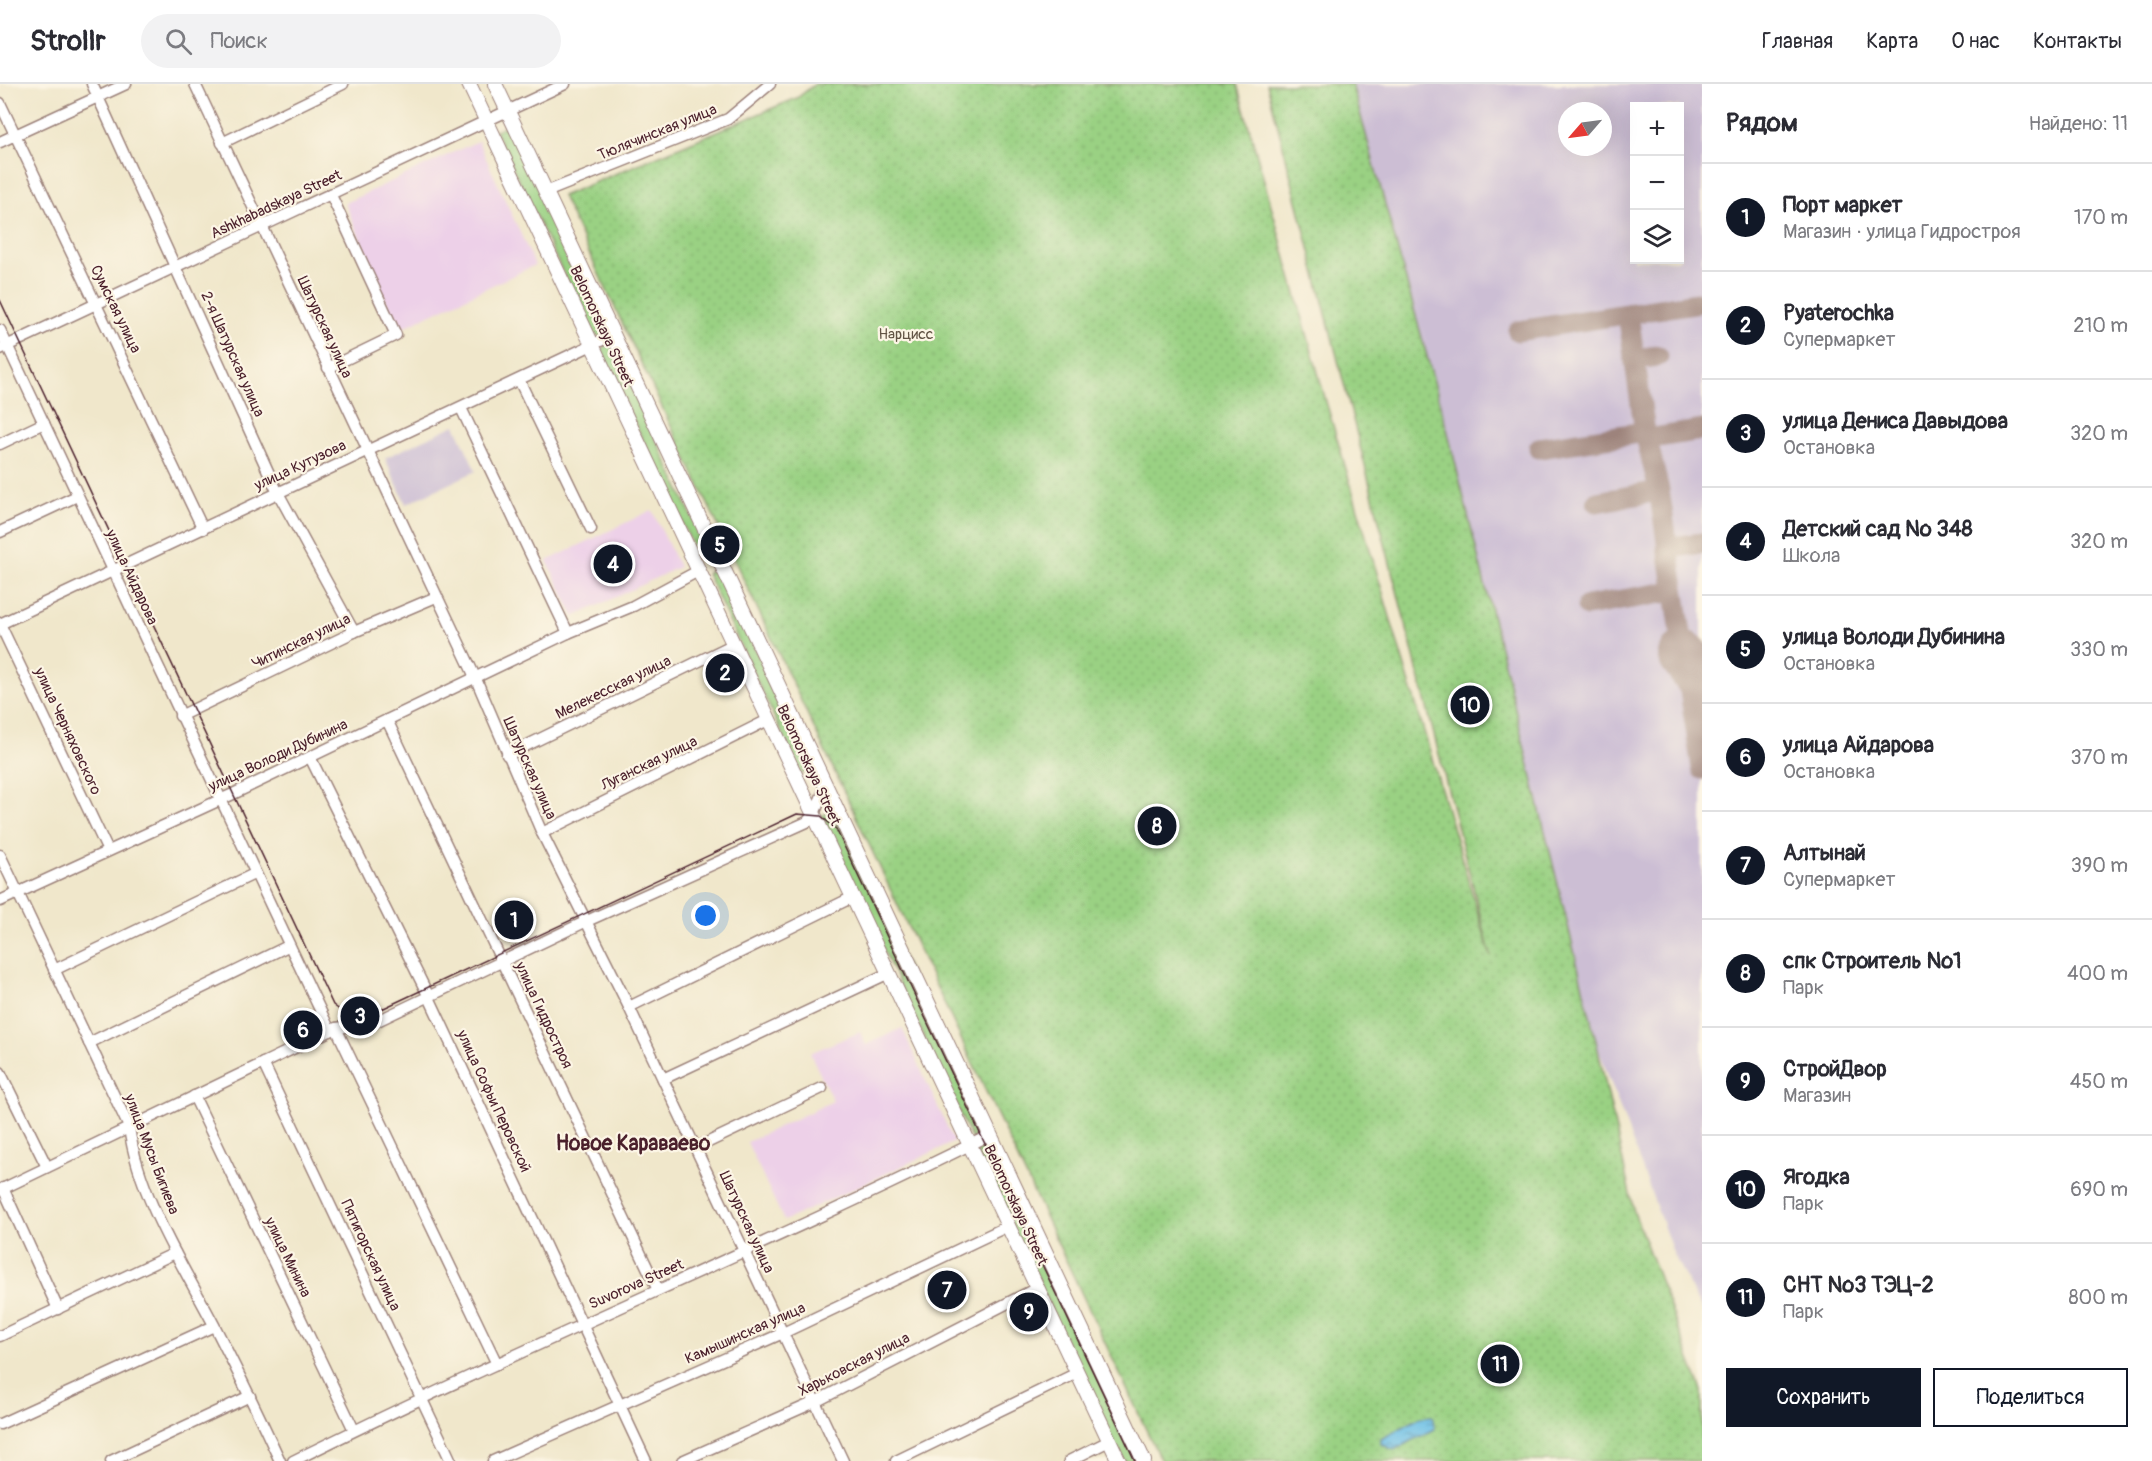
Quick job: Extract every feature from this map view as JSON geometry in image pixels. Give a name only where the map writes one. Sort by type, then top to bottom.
[{"type":"main road","name":"Belomorskaya Street","points":[[469,84],[1119,1461]]},
{"type":"main road","name":"Belomorskaya Street","points":[[495,84],[1144,1461]]},
{"type":"main road","points":[[698,571],[720,561]]},
{"type":"street","name":"2-я Шатурская улица","points":[[93,84],[278,491],[354,632]]},
{"type":"street","points":[[0,142],[126,84]]},
{"type":"street","name":"Шатурская улица","points":[[195,84],[366,451],[476,679],[542,833],[629,1007],[843,1461]]},
{"type":"street","points":[[222,143],[343,84]]},
{"type":"street","name":"Ashkhabadskaya Street","points":[[4,347],[565,84]]},
{"type":"street","name":"Тюлячинская улица","points":[[546,192],[728,119],[770,84]]},
{"type":"street","name":"Сумская улица","points":[[0,103],[203,529]]},
{"type":"street","points":[[327,368],[396,335],[332,195]]},
{"type":"street","name":"улица Айдарова","points":[[0,330],[4,347],[44,423],[288,946],[333,1029],[497,1364]]},
{"type":"street","name":"улица Кутузова","points":[[0,624],[613,335]]},
{"type":"street","points":[[519,380],[591,529]]},
{"type":"street","points":[[461,408],[568,633]]},
{"type":"street","points":[[0,444],[44,423]]},
{"type":"street","points":[[0,532],[77,496]]},
{"type":"street","name":"улица Володи Дубинина","points":[[0,901],[476,679],[568,633],[633,606],[698,571]]},
{"type":"street","name":"Читинская улица","points":[[180,716],[354,632],[436,597]]},
{"type":"street","name":"улица Черняховского","points":[[0,624],[108,851]]},
{"type":"street","name":"Мелекесская улица","points":[[507,755],[732,645]]},
{"type":"street","name":"Луганская улица","points":[[542,833],[770,719]]},
{"type":"street","name":"улица Гидростроя","points":[[387,720],[658,1290]]},
{"type":"street","name":"улица Софьи Перовской","points":[[310,757],[428,995],[646,1461]]},
{"type":"street","points":[[58,1309],[1,1189],[333,1029],[371,1024],[587,921],[807,822],[814,814],[826,786]]},
{"type":"street","name":"улица Мусы Бигиева","points":[[0,855],[129,1127],[133,1155],[175,1253],[250,1396],[280,1461]]},
{"type":"street","points":[[54,970],[254,874]]},
{"type":"street","points":[[629,1007],[853,897]]},
{"type":"street","points":[[89,1043],[288,946]]},
{"type":"street","points":[[663,1079],[889,973]]},
{"type":"street","name":"Пятигорская улица","points":[[263,1063],[452,1461]]},
{"type":"street","points":[[0,1072],[47,1167]]},
{"type":"street","points":[[696,1148],[822,1088]]},
{"type":"street","name":"улица Минина","points":[[194,1096],[354,1430]]},
{"type":"street","name":"Suvorova Street","points":[[294,1461],[422,1398],[745,1252],[990,1135]]},
{"type":"street","name":"Камышинская улица","points":[[493,1461],[783,1333],[1008,1227]]},
{"type":"street","points":[[0,1336],[175,1253]]},
{"type":"street","name":"Харьковская улица","points":[[682,1461],[815,1402],[1037,1288]]},
{"type":"street","points":[[0,1424],[214,1326]]},
{"type":"street","points":[[896,1461],[1077,1373]]},
{"type":"street","points":[[111,1461],[250,1396]]},
{"type":"street","points":[[1069,1461],[1109,1441]]},
{"type":"shaded area","points":[[1352,84],[1702,84],[1702,1311],[1674,1255],[1597,1045],[1447,429]]},
{"type":"shaded area","points":[[478,141],[535,265],[398,330],[345,203]]},
{"type":"shaded area","points":[[455,425],[476,471],[406,504],[385,458]]},
{"type":"shaded area","points":[[652,510],[679,567],[574,617],[547,561]]},
{"type":"shaded area","points":[[902,1028],[954,1142],[784,1221],[747,1142],[833,1101],[810,1053],[860,1032],[866,1045]]},
{"type":"green space","name":"Нарцисс","points":[[815,84],[1237,84],[1327,405],[1491,957],[1267,84],[1352,84],[1447,429],[1597,1045],[1634,1212],[1702,1391],[1702,1461],[1161,1461],[562,196],[797,98]]},
{"type":"green space","points":[[508,125],[606,329],[602,337],[593,335],[495,131]]},
{"type":"green space","points":[[606,345],[613,346],[709,553],[705,558],[698,557],[601,351]]},
{"type":"green space","points":[[711,570],[717,570],[813,769],[801,774],[707,574]]},
{"type":"green space","points":[[834,810],[985,1134],[972,1140],[821,816]]},
{"type":"green space","points":[[989,1141],[1139,1461],[1122,1461],[975,1148]]},
{"type":"water","points":[[1432,1416],[1435,1429],[1394,1450],[1381,1444],[1381,1439],[1421,1417]]},
{"type":"taxiway","points":[[1518,331],[1702,302]]},
{"type":"taxiway","points":[[1628,314],[1645,432],[1659,490],[1702,769]]},
{"type":"taxiway","points":[[1635,359],[1658,356]]},
{"type":"taxiway","points":[[1647,439],[1702,430]]},
{"type":"taxiway","points":[[1539,448],[1645,432]]},
{"type":"taxiway","points":[[1597,502],[1659,491]]},
{"type":"taxiway","points":[[1667,548],[1702,543]]},
{"type":"taxiway","points":[[1587,606],[1674,591]]},
{"type":"runway","points":[[1684,656],[1702,680]]},
{"type":"tram line","points":[[0,300],[333,1005],[345,1014],[369,1015],[797,814],[821,816],[836,829],[1135,1461]]},
{"type":"place","name":"улица Володи Дубинина","points":[[720,545]]},
{"type":"place","name":"Детский сад № 348","points":[[613,564]]},
{"type":"place","name":"Pyaterochka","points":[[725,673]]},
{"type":"place","name":"Ягодка","points":[[1470,705]]},
{"type":"place","name":"спк Строитель №1","points":[[1157,826]]},
{"type":"place","name":"Порт маркет","points":[[514,920]]},
{"type":"place","name":"улица Дениса Давыдова","points":[[360,1016]]},
{"type":"place","name":"улица Айдарова","points":[[303,1030]]},
{"type":"place","name":"Алтынай","points":[[947,1290]]},
{"type":"place","name":"СтройДвор","points":[[1029,1312]]},
{"type":"place","name":"СНТ №3 ТЭЦ-2","points":[[1500,1364]]},
{"type":"district","name":"Новое Караваево","points":[[633,1143]]}]
